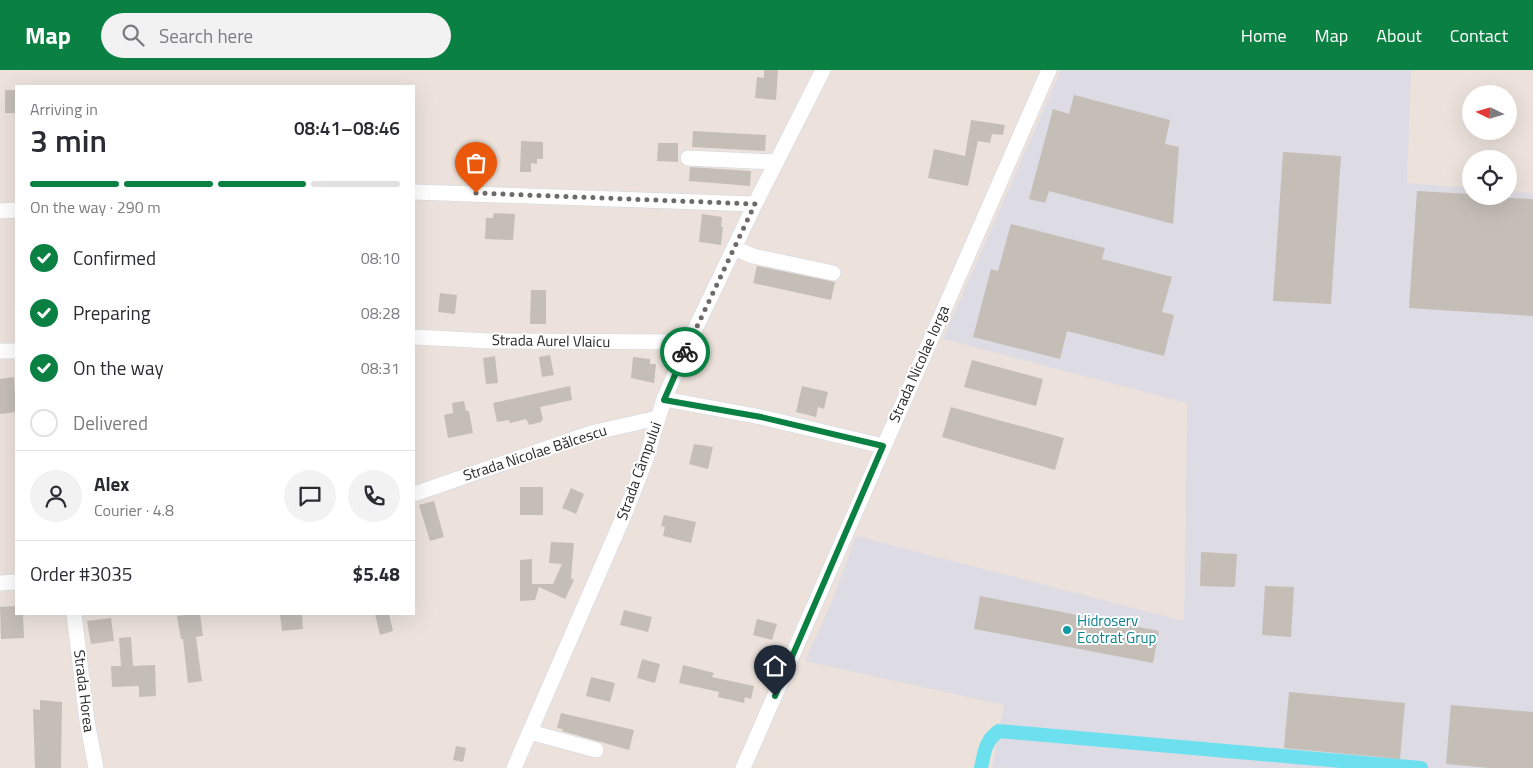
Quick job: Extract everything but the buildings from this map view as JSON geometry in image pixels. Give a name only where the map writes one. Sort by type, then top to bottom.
[{"type":"street","name":"Strada Câmpului","points":[[514,768],[626,513],[645,462],[664,400],[689,342],[755,204],[823,70]]},
{"type":"street","name":"Strada Nicolae Iorga","points":[[743,768],[1049,70]]},
{"type":"street","points":[[688,158],[776,162]]},
{"type":"street","points":[[415,192],[755,204]]},
{"type":"street","points":[[0,210],[15,210]]},
{"type":"street","points":[[734,248],[753,256],[833,273]]},
{"type":"street","name":"Strada Aurel Vlaicu","points":[[415,337],[490,341],[689,342]]},
{"type":"street","points":[[0,351],[15,351]]},
{"type":"street","points":[[664,400],[761,417],[883,446]]},
{"type":"street","name":"Strada Nicolae Bălcescu","points":[[415,494],[591,433],[658,418]]},
{"type":"street","points":[[0,583],[15,582]]},
{"type":"street","name":"Strada Horea","points":[[74,615],[87,721],[96,768]]},
{"type":"street","points":[[530,732],[596,750]]},
{"type":"shaded area","points":[[1061,70],[1411,70],[1407,183],[1462,187],[1462,205],[1517,205],[1517,192],[1533,193],[1533,768],[992,768],[1004,705],[805,661],[832,601],[856,536],[1184,621],[1187,403],[943,339]]},
{"type":"waterway","points":[[981,768],[988,743],[999,731],[1421,768]]},
{"type":"way so far","points":[[476,193],[755,204],[685,352]]},
{"type":"place","name":"Hidroserv Ecotrat Grup","points":[[1067,630]]},
{"type":"route","points":[[685,352],[664,400],[761,417],[883,446],[775,696]]}]
